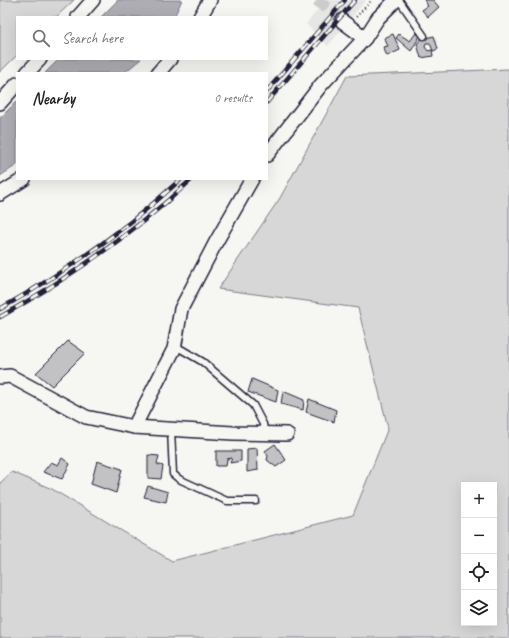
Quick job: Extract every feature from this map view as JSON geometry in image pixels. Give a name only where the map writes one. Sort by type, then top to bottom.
[{"type":"street","points":[[79,16],[93,0]]},
{"type":"street","points":[[201,16],[210,0]]},
{"type":"street","points":[[268,154],[321,85],[365,38],[378,18],[396,0]]},
{"type":"street","points":[[345,23],[365,38]]},
{"type":"street","points":[[28,72],[39,60]]},
{"type":"street","points":[[159,72],[169,60]]},
{"type":"street","points":[[0,103],[16,85]]},
{"type":"street","points":[[0,194],[22,180]]},
{"type":"street","points":[[134,427],[174,349],[181,309],[216,242],[251,180]]},
{"type":"street","points":[[0,377],[10,376],[86,417],[134,427],[234,433],[287,434]]},
{"type":"lane","points":[[399,0],[424,36]]},
{"type":"lane","points":[[174,345],[203,362],[253,406],[263,424],[265,434]]},
{"type":"lane","points":[[171,429],[173,474],[179,479],[227,500],[256,501]]},
{"type":"path","points":[[345,23],[372,0]]},
{"type":"shaded area","points":[[0,0],[74,0],[57,16],[16,16],[16,56],[0,72]]},
{"type":"shaded area","points":[[118,0],[182,0],[174,16],[102,16]]},
{"type":"shaded area","points":[[326,0],[366,0],[328,46],[306,24]]},
{"type":"shaded area","points":[[58,60],[140,60],[125,72],[46,72]]},
{"type":"shaded area","points":[[509,69],[509,638],[0,638],[0,483],[12,472],[52,489],[172,561],[353,515],[388,428],[358,308],[218,289],[280,198],[347,76]]},
{"type":"shaded area","points":[[16,102],[16,166],[0,176],[0,118]]},
{"type":"building","points":[[424,0],[433,0],[439,7],[428,17],[422,10],[428,6]]},
{"type":"building","points":[[416,33],[420,36],[411,51],[396,38],[399,34],[410,41]]},
{"type":"building","points":[[393,34],[400,50],[387,56],[383,47],[388,46],[384,38]]},
{"type":"building","points":[[434,36],[438,49],[433,51],[430,43],[426,43],[425,47],[428,51],[432,50],[433,56],[421,58],[417,44],[421,39]]},
{"type":"building","points":[[68,341],[85,353],[52,386],[36,373]]},
{"type":"building","points":[[252,379],[278,390],[276,402],[248,392]]},
{"type":"building","points":[[283,391],[304,400],[303,410],[281,404]]},
{"type":"building","points":[[309,399],[336,410],[334,422],[306,412]]},
{"type":"building","points":[[275,444],[286,460],[276,467],[267,460],[268,456],[265,451]]},
{"type":"building","points":[[257,448],[258,470],[247,472],[247,449]]},
{"type":"building","points":[[216,451],[241,451],[241,461],[230,463],[232,458],[227,459],[226,466],[216,466]]},
{"type":"building","points":[[148,455],[159,456],[157,464],[163,466],[161,479],[148,478]]},
{"type":"building","points":[[62,458],[70,464],[62,479],[43,472],[51,462],[58,465]]},
{"type":"building","points":[[97,461],[122,469],[116,493],[91,484]]},
{"type":"building","points":[[148,486],[168,492],[166,502],[144,497]]},
{"type":"tunnel","points":[[317,0],[342,21]]},
{"type":"railway","points":[[268,90],[345,0]]},
{"type":"railway","points":[[268,101],[355,0]]},
{"type":"railway","points":[[0,309],[48,280],[117,233],[180,180]]},
{"type":"railway","points":[[0,317],[51,287],[100,254],[147,218],[191,180]]}]
